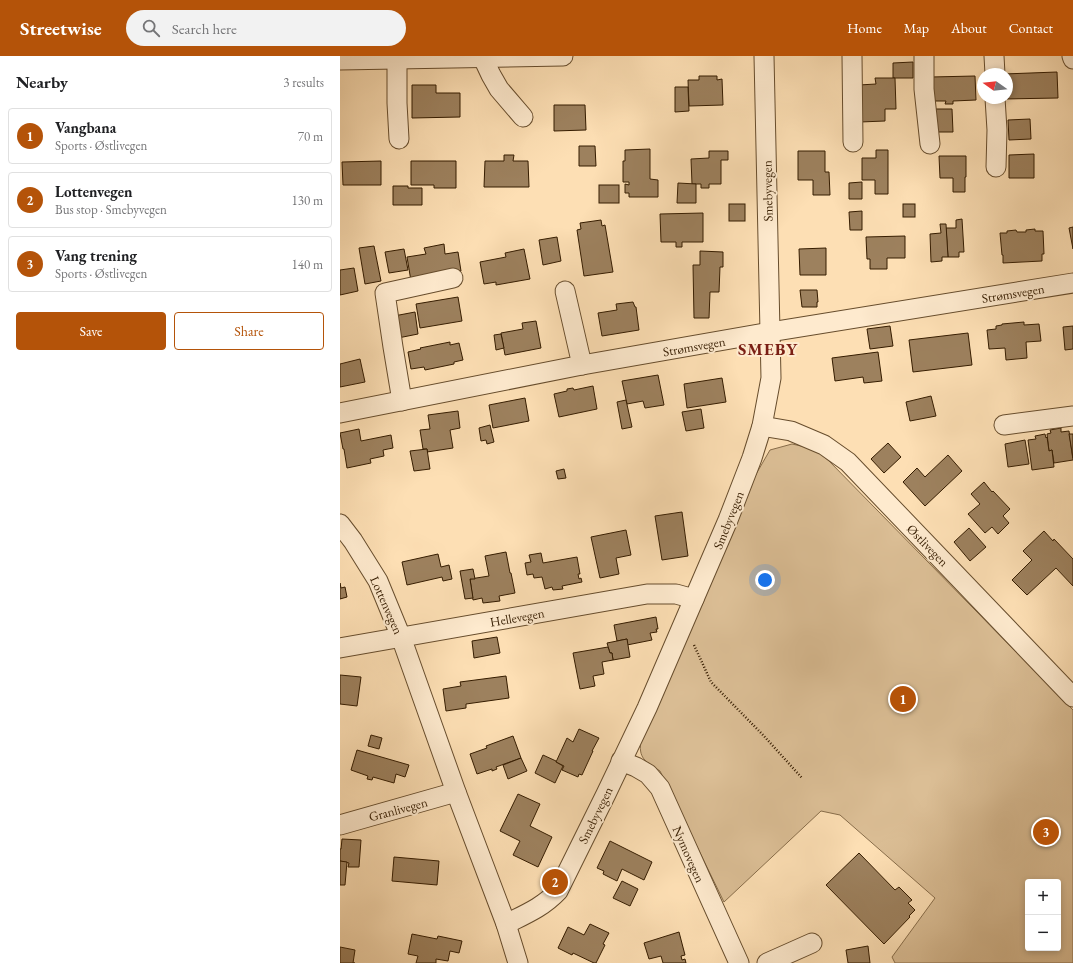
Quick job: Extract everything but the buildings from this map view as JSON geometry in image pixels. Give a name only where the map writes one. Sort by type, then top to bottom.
[{"type":"street","points":[[340,60],[563,56]]},
{"type":"street","name":"Smebyvegen","points":[[506,924],[550,900],[558,891],[647,708],[731,514],[752,458],[762,426],[771,378],[764,56]]},
{"type":"street","points":[[852,56],[853,142]]},
{"type":"street","points":[[924,56],[924,89],[930,144]]},
{"type":"street","points":[[994,56],[995,68]]},
{"type":"street","points":[[483,58],[499,89],[523,117]]},
{"type":"street","points":[[397,59],[399,139]]},
{"type":"street","points":[[996,104],[996,167]]},
{"type":"street","points":[[402,401],[385,293],[453,278]]},
{"type":"street","name":"Strømsvegen","points":[[340,413],[582,365],[770,332],[1073,283]]},
{"type":"street","points":[[565,291],[582,365]]},
{"type":"street","points":[[1004,425],[1073,416]]},
{"type":"street","name":"Østlivegen","points":[[762,426],[790,431],[824,445],[848,462],[1073,697]]},
{"type":"street","name":"Lottenvegen","points":[[340,524],[353,541],[378,581],[401,637],[456,792],[506,924],[518,963]]},
{"type":"street","name":"Hellevegen","points":[[340,648],[647,594],[676,594],[694,599]]},
{"type":"street","name":"Nymovegen","points":[[621,761],[648,774],[660,788],[739,963]]},
{"type":"street","name":"Granlivegen","points":[[340,825],[456,792]]},
{"type":"street","points":[[767,963],[812,943]]},
{"type":"path","points":[[681,630],[691,639],[711,682],[763,735],[802,778]]},
{"type":"shaded area","points":[[792,444],[815,449],[829,461],[1073,710],[1073,963],[895,963],[892,957],[935,898],[840,815],[821,811],[724,902],[660,771],[644,759],[640,746],[641,739],[728,543],[748,488],[770,450]]},
{"type":"place","name":"Vangbana","points":[[903,699]]},
{"type":"place","name":"Vang trening","points":[[1046,832]]},
{"type":"place","name":"Lottenvegen","points":[[555,882]]},
{"type":"district","name":"SMEBY","points":[[768,349]]}]
